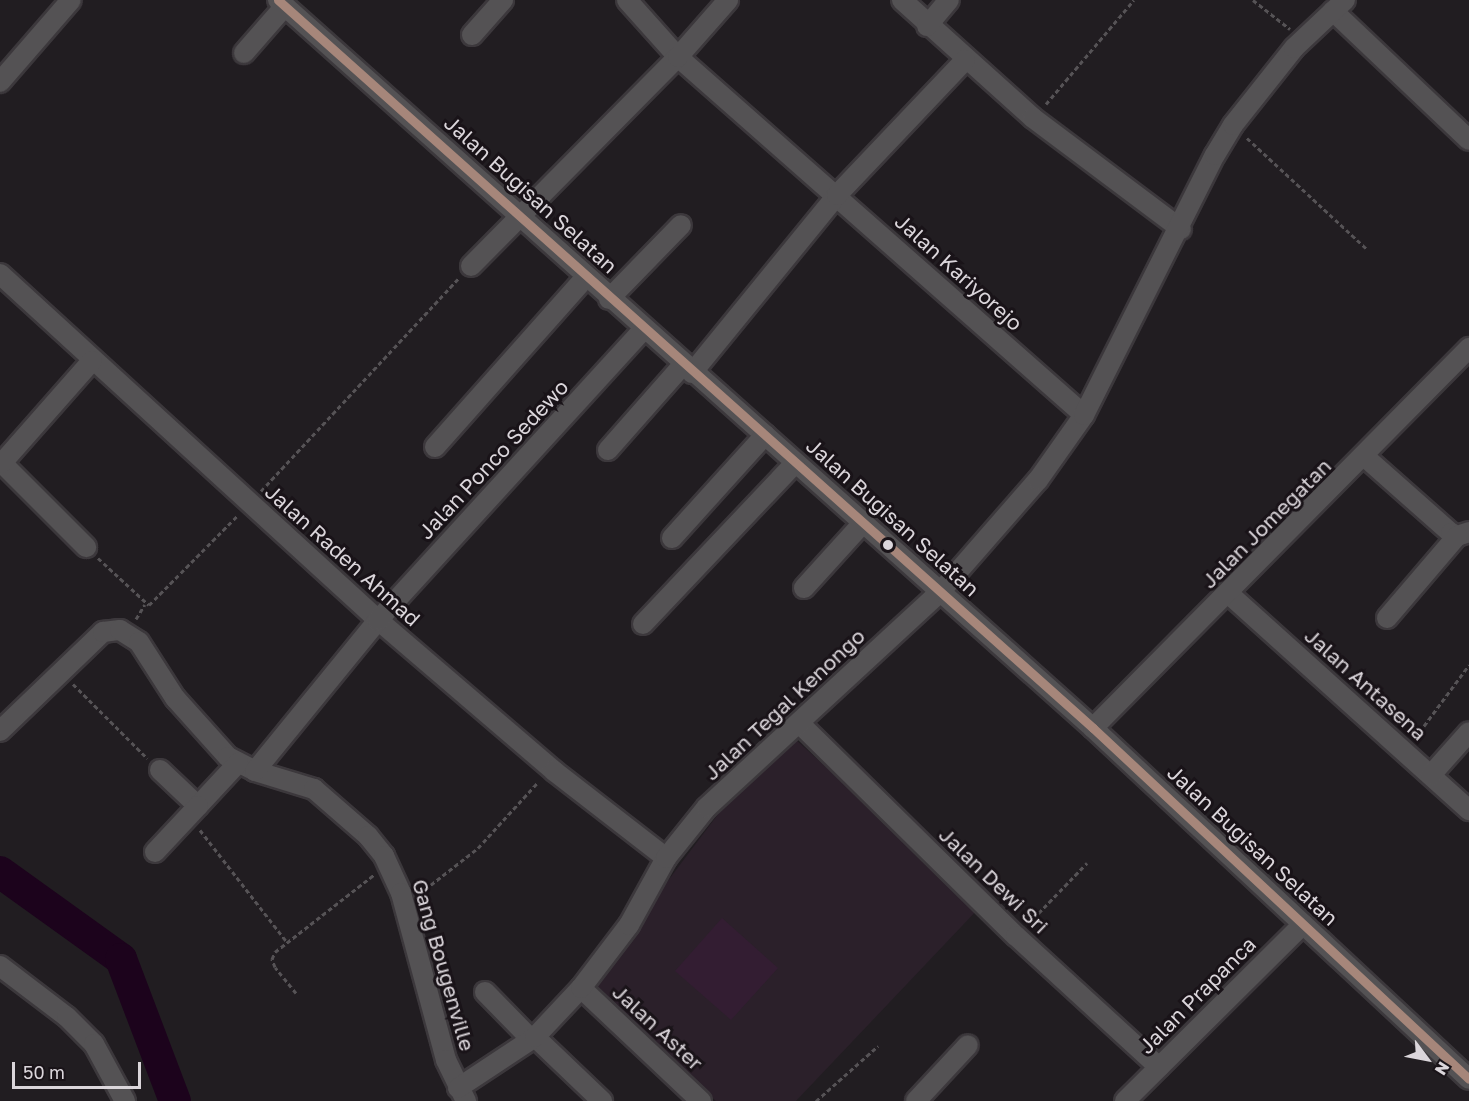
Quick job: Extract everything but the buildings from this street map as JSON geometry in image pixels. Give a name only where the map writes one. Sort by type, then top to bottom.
[{"type":"street","points":[[0,82],[72,0]]},
{"type":"street","points":[[472,35],[502,0]]},
{"type":"street","name":"Jalan Kariyorejo","points":[[627,0],[678,57],[1084,415]]},
{"type":"street","points":[[471,266],[678,57],[728,0]]},
{"type":"street","points":[[902,0],[927,26],[1033,118],[1180,229]]},
{"type":"street","points":[[927,26],[949,0]]},
{"type":"street","points":[[244,53],[282,3]]},
{"type":"street","name":"Jalan Bugisan Selatan","points":[[282,3],[520,214],[609,299],[1093,728],[1469,1079]]},
{"type":"street","points":[[941,591],[1038,480],[1084,415],[1180,229],[1215,154],[1233,125],[1303,40],[1339,6],[1469,140]]},
{"type":"street","points":[[608,450],[688,369],[837,195],[966,60]]},
{"type":"street","points":[[609,299],[681,225]]},
{"type":"street","name":"Jalan Raden Ahmad","points":[[0,274],[92,361],[378,620],[551,767],[666,858]]},
{"type":"street","points":[[435,447],[586,277]]},
{"type":"street","name":"Jalan Ponco Sedewo","points":[[155,852],[194,812],[255,764],[378,620],[644,329]]},
{"type":"street","name":"Jalan Jomegatan","points":[[1093,728],[1365,457],[1469,348]]},
{"type":"street","points":[[86,547],[3,469],[92,361]]},
{"type":"street","points":[[672,538],[765,435]]},
{"type":"street","points":[[1365,457],[1463,534],[1388,618]]},
{"type":"street","points":[[643,624],[795,463]]},
{"type":"street","points":[[804,588],[863,523]]},
{"type":"street","name":"Jalan Tegal Kenongo","points":[[466,1087],[533,1038],[581,988],[629,925],[666,858],[707,807],[941,591]]},
{"type":"street","name":"Jalan Antasena","points":[[1229,594],[1469,810]]},
{"type":"street","points":[[0,731],[59,670],[103,632],[114,629],[126,632],[150,655],[175,698],[195,723],[255,764]]},
{"type":"street","name":"Jalan Dewi Sri","points":[[799,723],[1016,936],[1159,1067]]},
{"type":"street","points":[[1431,775],[1469,732]]},
{"type":"street","name":"Gang Bougenville","points":[[255,764],[304,784],[323,795],[368,836],[388,864],[401,893],[427,999],[466,1087]]},
{"type":"street","points":[[160,770],[194,812]]},
{"type":"street","name":"Jalan Prapanca","points":[[1125,1101],[1303,924]]},
{"type":"street","points":[[0,966],[67,1017],[94,1044],[125,1101]]},
{"type":"street","name":"Jalan Aster","points":[[581,988],[701,1101]]},
{"type":"street","points":[[485,992],[602,1101]]},
{"type":"street","points":[[916,1101],[968,1045]]},
{"type":"path","points":[[1033,118],[1134,0]]},
{"type":"path","points":[[1253,0],[1303,40]]},
{"type":"path","points":[[1233,125],[1367,249]]},
{"type":"path","points":[[86,547],[149,605],[250,504],[471,266]]},
{"type":"path","points":[[1405,751],[1469,665]]},
{"type":"path","points":[[59,670],[160,770]]},
{"type":"path","points":[[418,894],[495,832],[551,767]]},
{"type":"path","points":[[194,812],[287,942]]},
{"type":"path","points":[[1016,936],[1087,863]]},
{"type":"path","points":[[296,993],[272,959],[287,942],[388,864]]},
{"type":"path","points":[[816,1101],[878,1046]]},
{"type":"shaded area","points":[[794,738],[980,907],[796,1101],[716,1101],[587,988],[722,809]]},
{"type":"shaded area","points":[[722,918],[778,968],[731,1020],[675,971]]},
{"type":"waterway","points":[[0,872],[121,959],[175,1101]]},
{"type":"transit line","points":[[278,0],[1093,728],[1469,1079]]}]
